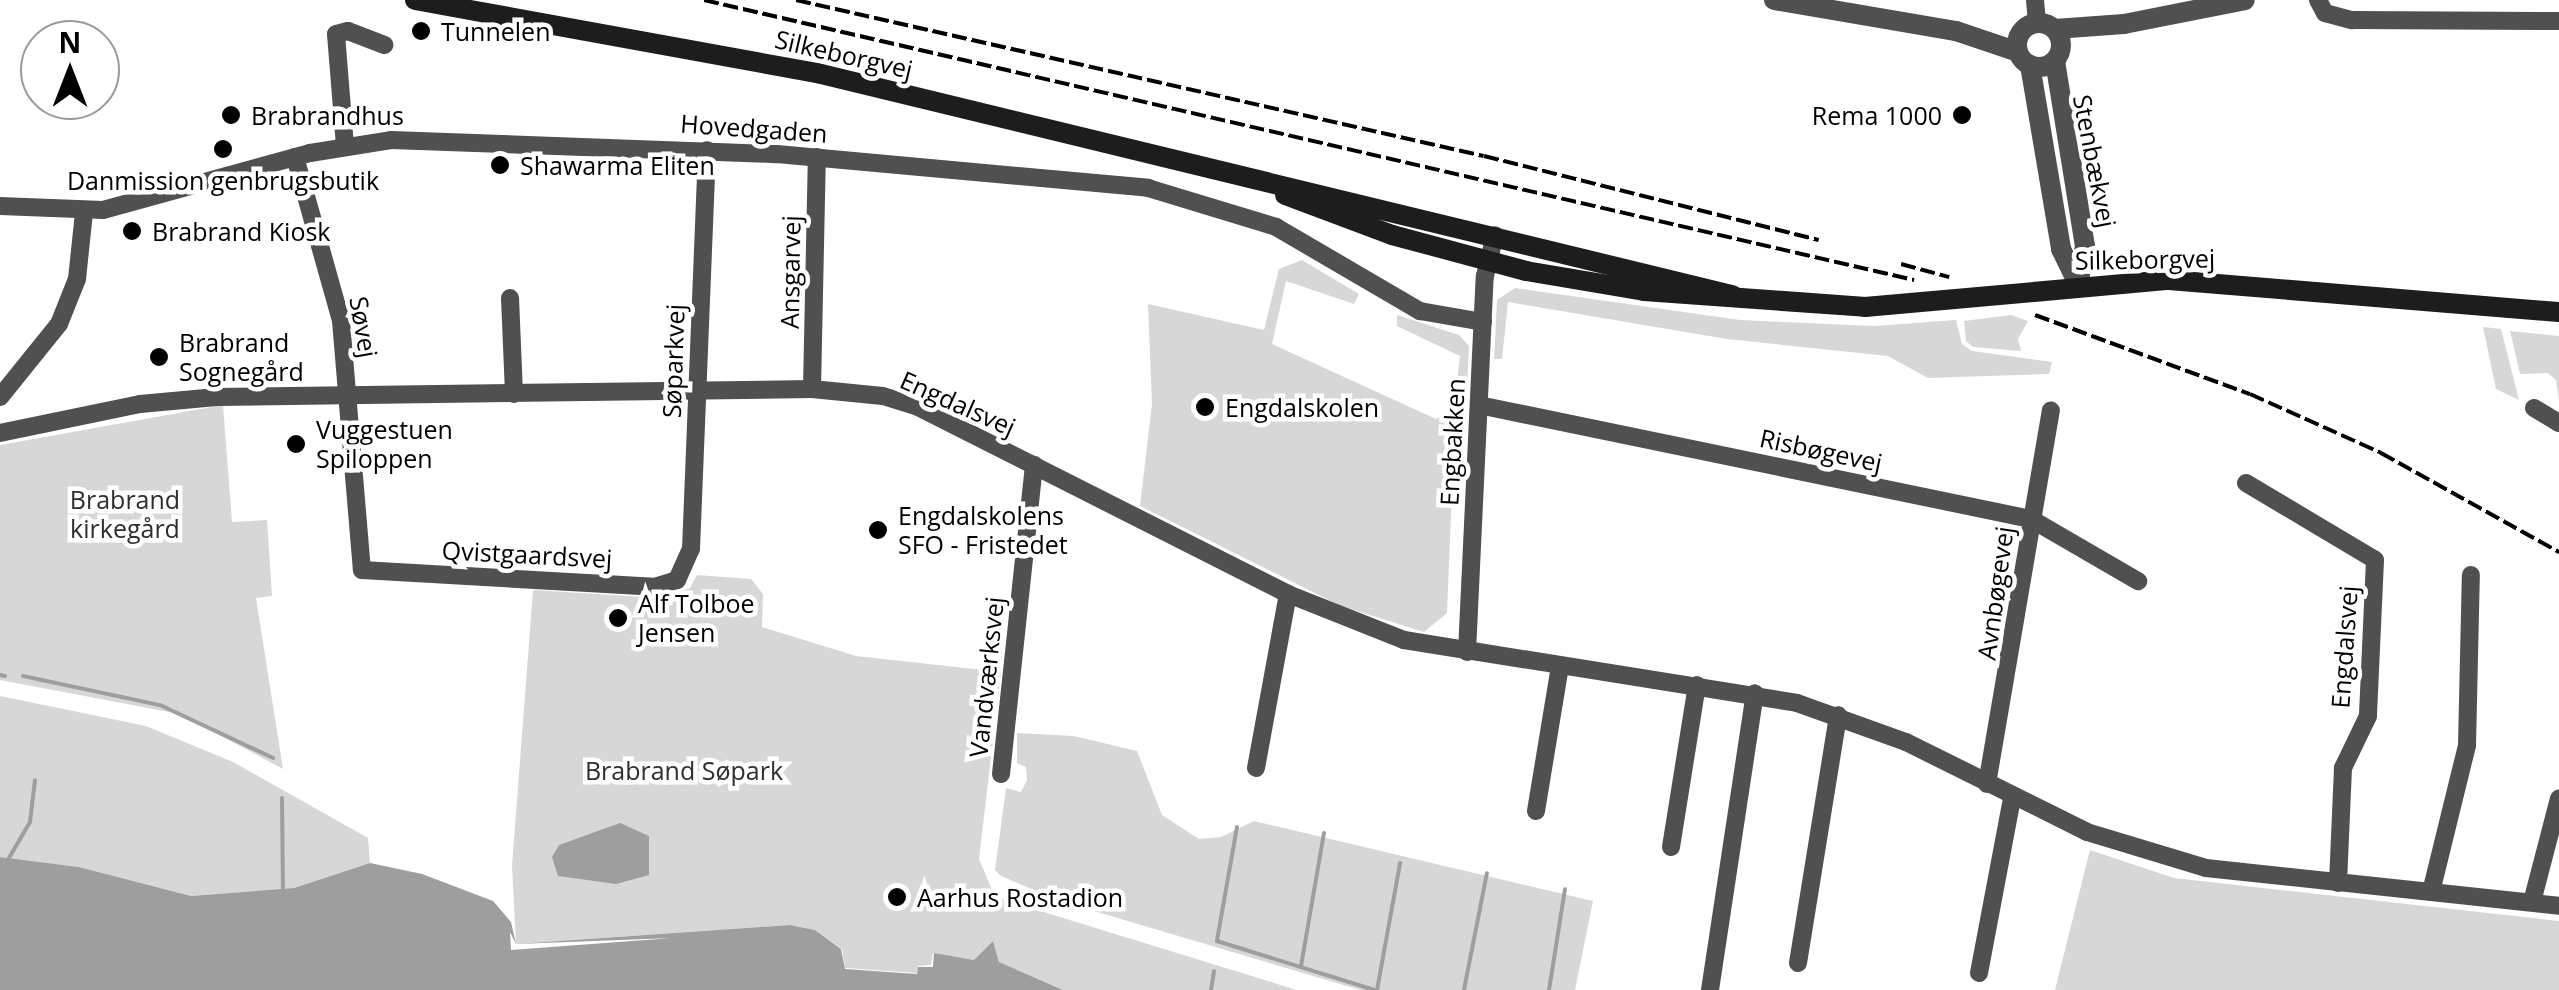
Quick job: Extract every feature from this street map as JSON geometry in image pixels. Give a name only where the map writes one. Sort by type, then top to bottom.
[{"type":"main road","name":"Silkeborgvej","points":[[416,0],[778,64],[1732,295]]},
{"type":"main road","name":"Silkeborgvej","points":[[1255,182],[1392,235],[1489,261],[1644,292],[1865,307],[2078,284],[2226,283],[2559,312]]},
{"type":"street","points":[[1774,0],[1861,7],[1956,30],[2032,40],[2245,0]]},
{"type":"street","name":"Stenbækvej","points":[[2035,0],[2032,40],[2060,249],[2078,284]]},
{"type":"street","points":[[2318,0],[2325,12],[2352,20],[2559,21]]},
{"type":"street","points":[[2032,40],[2058,56],[2124,24]]},
{"type":"street","points":[[345,146],[336,34],[348,31],[384,46]]},
{"type":"street","name":"Stenbækvej","points":[[2032,40],[2058,56],[2085,246],[2078,284]]},
{"type":"street","name":"Hovedgaden","points":[[0,206],[84,212],[345,146],[439,138],[817,157],[1148,188],[1276,227],[1420,311],[1483,322]]},
{"type":"street","name":"Søparkvej","points":[[684,572],[692,549],[708,150]]},
{"type":"street","name":"Søvej","points":[[295,157],[341,322],[362,570]]},
{"type":"street","name":"Ansgarvej","points":[[812,389],[817,157]]},
{"type":"street","points":[[0,397],[59,324],[77,279],[84,212]]},
{"type":"street","name":"Engbakken","points":[[1468,652],[1483,322],[1495,235]]},
{"type":"street","points":[[510,298],[514,394]]},
{"type":"street","name":"Engdalsvej","points":[[0,433],[140,404],[348,394],[812,389],[918,407],[1357,625],[1468,652],[1755,693],[1838,715],[2087,832],[2174,860],[2338,883],[2559,906]]},
{"type":"street","name":"Risbøgevej","points":[[1479,405],[2031,519],[2138,582]]},
{"type":"street","points":[[2534,408],[2559,423]]},
{"type":"street","name":"Avnbøgevej","points":[[1986,784],[2051,410]]},
{"type":"street","name":"Vandværksvej","points":[[1001,774],[1034,465]]},
{"type":"street","name":"Engdalsvej","points":[[2246,483],[2374,560],[2368,716],[2342,768],[2338,883]]},
{"type":"street","name":"Qvistgaardsvej","points":[[362,570],[654,587],[684,572]]},
{"type":"street","points":[[2430,892],[2467,745],[2470,574]]},
{"type":"street","points":[[1256,768],[1288,594]]},
{"type":"street","points":[[1536,811],[1560,666]]},
{"type":"street","points":[[1671,846],[1696,684]]},
{"type":"street","points":[[1710,990],[1755,693]]},
{"type":"street","points":[[1798,964],[1838,715]]},
{"type":"street","points":[[1979,973],[2012,798]]},
{"type":"street","points":[[2532,902],[2559,798]]},
{"type":"green space","points":[[1302,260],[1359,294],[1354,304],[1286,281],[1272,344],[1436,419],[1454,408],[1460,356],[1397,326],[1397,315],[1459,335],[1469,346],[1465,432],[1454,439],[1447,613],[1424,632],[1341,606],[1140,506],[1152,404],[1148,304],[1264,330],[1279,269]]},
{"type":"green space","points":[[1515,288],[1740,320],[1874,326],[1956,320],[1962,344],[1972,351],[2052,362],[2049,374],[1928,378],[1888,356],[1727,339],[1508,302],[1502,359],[1494,359],[1497,300]]},
{"type":"green space","points":[[2011,315],[2028,321],[2018,339],[2021,351],[1973,347],[1966,341],[1964,321]]},
{"type":"green space","points":[[2483,327],[2501,329],[2519,400],[2496,389]]},
{"type":"green space","points":[[2510,331],[2559,336],[2559,402],[2556,380],[2548,373],[2520,374]]},
{"type":"green space","name":"Brabrand kirkegård","points":[[223,405],[232,522],[267,520],[272,596],[256,598],[283,769],[180,714],[0,680],[0,445]]},
{"type":"green space","name":"Brabrand Søpark","points":[[697,575],[751,579],[763,594],[762,627],[856,656],[1001,672],[979,859],[995,897],[1297,990],[1063,990],[999,962],[993,941],[974,960],[933,953],[931,965],[918,966],[917,973],[845,968],[842,949],[815,930],[790,925],[516,944],[512,866],[533,590],[661,598],[690,588]]},
{"type":"green space","points":[[0,696],[146,726],[233,762],[368,838],[370,863],[294,888],[191,896],[79,867],[0,857]]},
{"type":"green space","points":[[1017,733],[1074,736],[1137,751],[1162,815],[1199,839],[1221,837],[1254,821],[1593,901],[1575,990],[1360,990],[1057,900],[1001,876],[995,870],[1006,788],[1021,792],[1027,780],[1026,767],[1017,763]]},
{"type":"green space","points":[[2090,850],[2174,878],[2559,921],[2559,990],[2055,990]]},
{"type":"shaded area","points":[[620,823],[649,836],[649,875],[616,884],[558,876],[552,857],[559,845]]},
{"type":"shaded area","points":[[0,857],[79,867],[191,896],[294,888],[370,863],[422,874],[493,901],[511,922],[516,944],[790,925],[815,930],[841,949],[845,969],[917,974],[918,967],[933,967],[934,953],[974,960],[993,941],[999,962],[1063,990],[0,990]]},
{"type":"pier","points":[[510,932],[516,944],[672,938],[511,950]]},
{"type":"waterway","points":[[0,675],[5,676]]},
{"type":"waterway","points":[[23,676],[160,705],[273,758]]},
{"type":"waterway","points":[[9,858],[30,822],[35,780]]},
{"type":"waterway","points":[[282,798],[283,888]]},
{"type":"waterway","points":[[1237,827],[1217,941],[1374,990]]},
{"type":"waterway","points":[[1301,966],[1324,833]]},
{"type":"waterway","points":[[1377,990],[1400,863]]},
{"type":"waterway","points":[[1464,990],[1487,873]]},
{"type":"waterway","points":[[1549,990],[1565,889]]},
{"type":"waterway","points":[[1211,990],[1214,971]]},
{"type":"railway","points":[[704,0],[1914,280]]},
{"type":"railway","points":[[796,0],[1484,156],[1819,240]]},
{"type":"railway","points":[[1901,264],[1949,277]]},
{"type":"railway","points":[[2035,315],[2250,394],[2381,453],[2559,552]]},
{"type":"place","name":"Tunnelen","points":[[421,31]]},
{"type":"place","name":"Brabrandhus","points":[[231,115]]},
{"type":"place","name":"Rema 1000","points":[[1962,115]]},
{"type":"place","name":"Danmission genbrugsbutik","points":[[223,149]]},
{"type":"place","name":"Shawarma Eliten","points":[[500,165]]},
{"type":"place","name":"Brabrand Kiosk","points":[[132,231]]},
{"type":"place","name":"Brabrand Sognegård","points":[[159,357]]},
{"type":"place","name":"Engdalskolen","points":[[1205,407]]},
{"type":"place","name":"Vuggestuen Spiloppen","points":[[296,444]]},
{"type":"place","name":"Engdalskolens SFO - Fristedet","points":[[878,530]]},
{"type":"place","name":"Alf Tolboe Jensen","points":[[618,618]]},
{"type":"place","name":"Aarhus Rostadion","points":[[897,897]]}]
